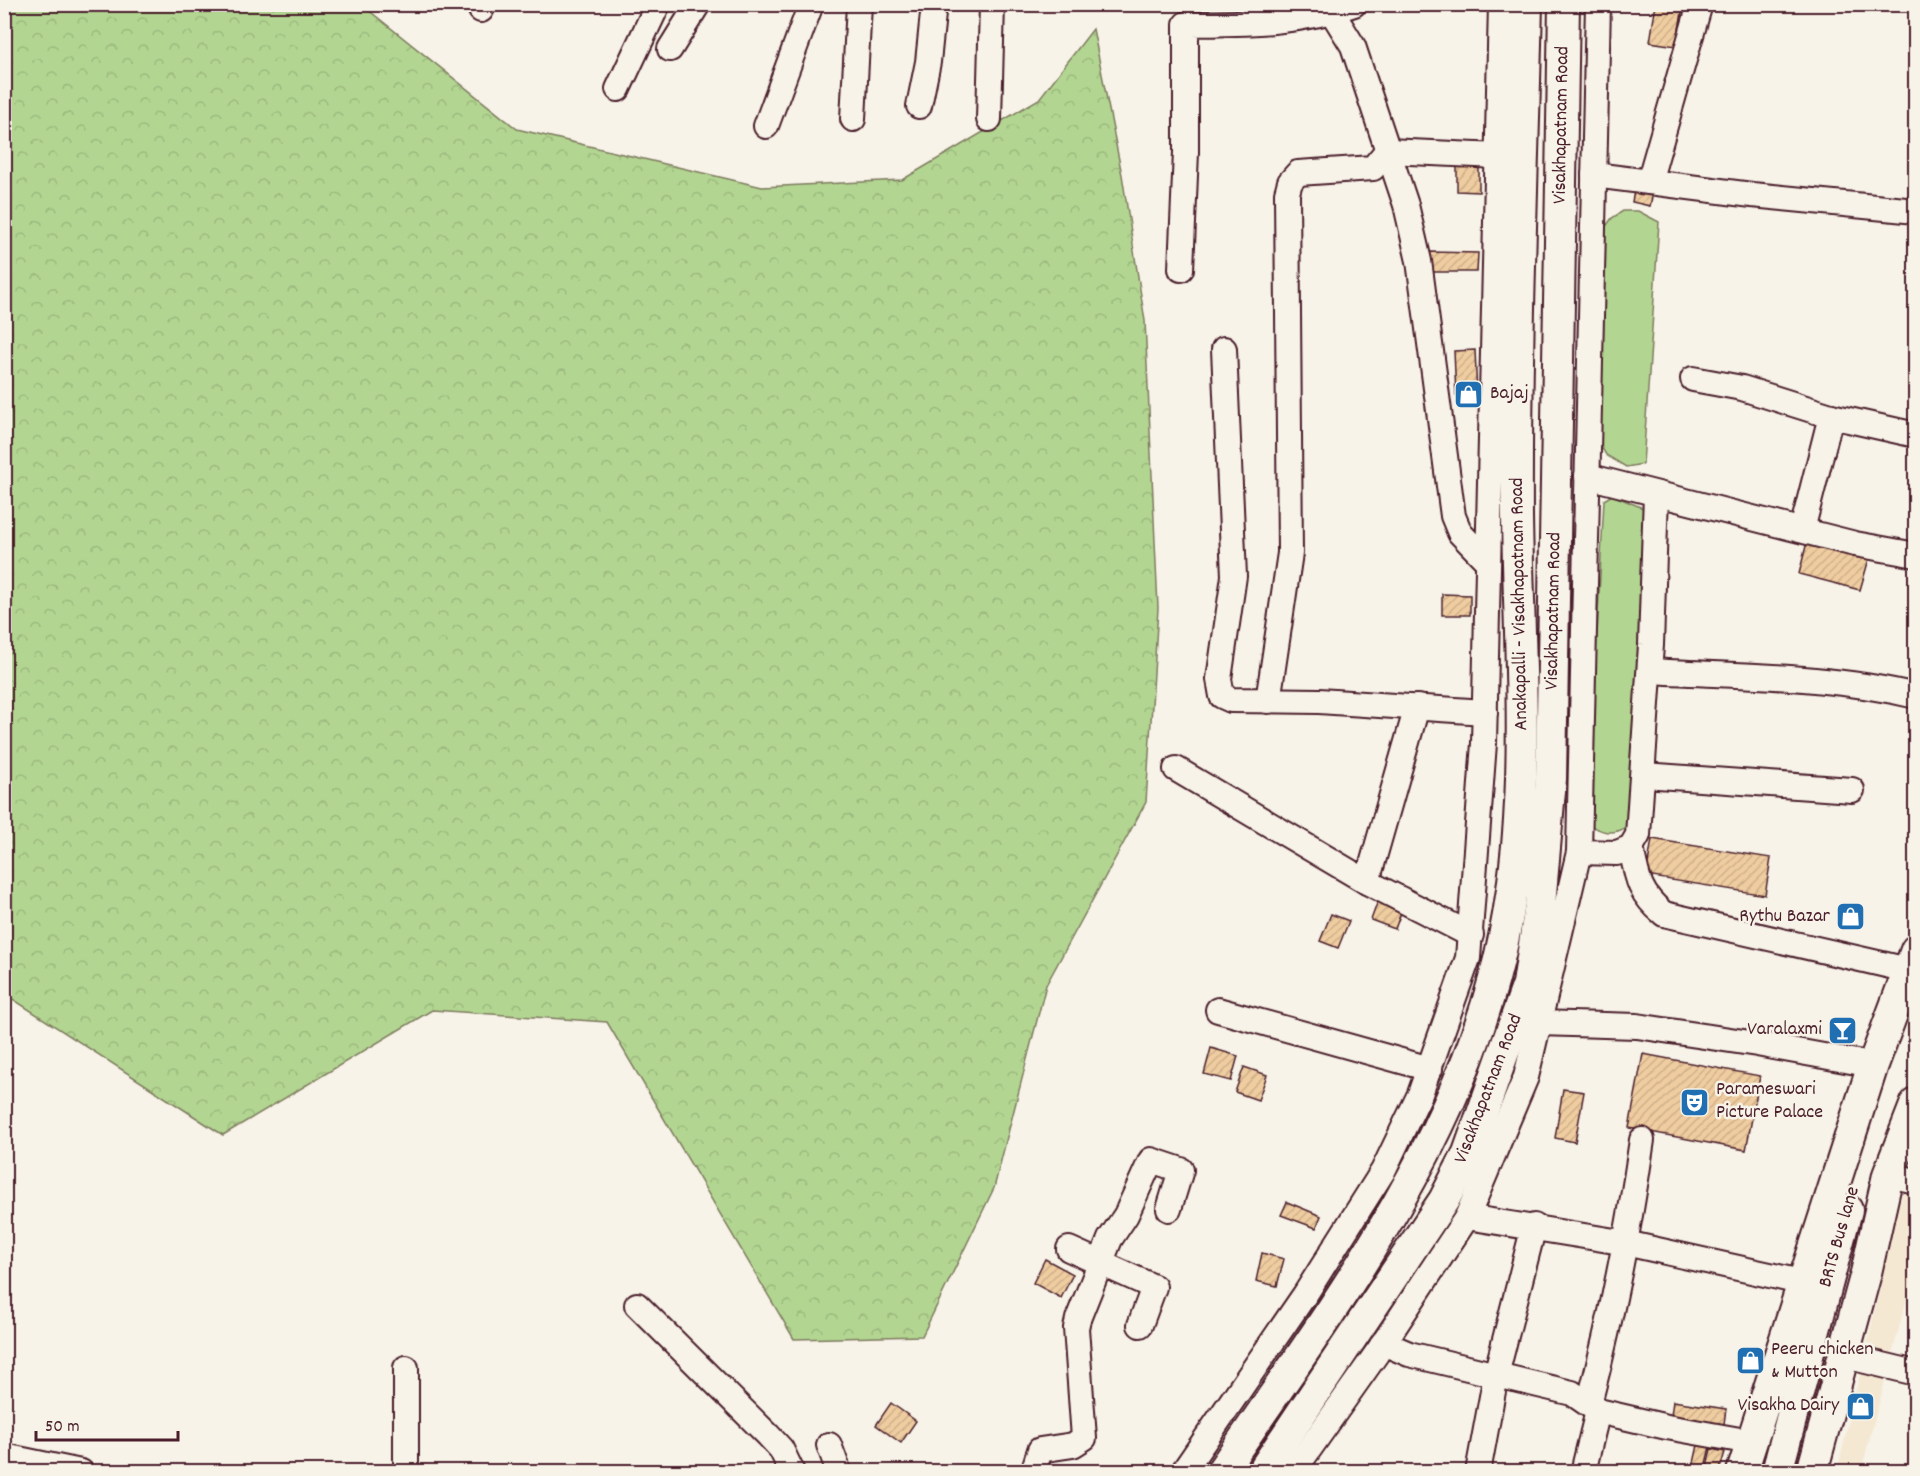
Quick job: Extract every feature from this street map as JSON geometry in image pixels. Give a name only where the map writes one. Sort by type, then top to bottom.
[{"type":"main road","name":"Anakapalli - Visakhapatnam Road","points":[[1221,1472],[1352,1280],[1410,1184],[1444,1114],[1470,1052],[1493,981],[1511,905],[1521,772],[1522,655],[1517,517],[1527,4]]},
{"type":"main road","name":"Visakhapatnam Road","points":[[1262,1472],[1456,1208],[1468,1153],[1528,984],[1540,905],[1551,779],[1564,4]]},
{"type":"main road","points":[[1742,1472],[1801,1282],[1912,960]]},
{"type":"main road","name":"BRTS Bus lane","points":[[1777,1472],[1835,1246],[1916,1005]]},
{"type":"main road","points":[[1812,1472],[1845,1356],[1902,1178],[1916,1103]]},
{"type":"street","points":[[618,90],[658,4]]},
{"type":"street","points":[[670,50],[698,4]]},
{"type":"street","points":[[766,126],[811,4]]},
{"type":"street","points":[[853,119],[859,4]]},
{"type":"street","points":[[919,106],[928,62],[934,4]]},
{"type":"street","points":[[989,119],[992,4]]},
{"type":"street","points":[[1181,269],[1186,152],[1186,14],[1270,23],[1354,4]]},
{"type":"street","points":[[1183,1472],[1306,1293],[1383,1171],[1430,1069],[1468,958],[1485,712],[1501,4]]},
{"type":"street","points":[[1293,1472],[1383,1343],[1526,1077],[1580,852],[1598,4]]},
{"type":"street","points":[[1649,182],[1700,4]]},
{"type":"street","points":[[1329,8],[1353,46],[1406,205],[1419,261],[1453,516],[1460,533],[1488,562]]},
{"type":"street","points":[[1387,151],[1499,156]]},
{"type":"street","points":[[1268,701],[1290,553],[1287,193],[1290,182],[1298,174],[1373,168],[1387,151]]},
{"type":"street","points":[[1593,175],[1916,211]]},
{"type":"street","points":[[1224,349],[1234,576],[1219,688],[1222,696],[1231,700],[1319,701],[1485,712]]},
{"type":"street","points":[[1693,379],[1742,388],[1831,416],[1916,435]]},
{"type":"street","points":[[1802,530],[1831,416]]},
{"type":"street","points":[[1587,476],[1802,530],[1914,550]]},
{"type":"street","points":[[1580,852],[1617,853],[1631,848],[1638,836],[1650,671],[1656,494]]},
{"type":"street","points":[[1650,671],[1829,681],[1884,688],[1916,696]]},
{"type":"street","points":[[1367,882],[1417,707]]},
{"type":"street","points":[[1176,769],[1367,882],[1471,935]]},
{"type":"street","points":[[1644,775],[1852,790]]},
{"type":"street","points":[[1631,848],[1637,880],[1649,902],[1664,914],[1912,960]]},
{"type":"street","points":[[1218,1010],[1430,1069]]},
{"type":"street","points":[[1539,1023],[1638,1026],[1874,1065]]},
{"type":"street","points":[[1583,1472],[1627,1243],[1642,1140]]},
{"type":"street","points":[[1033,1472],[1040,1450],[1073,1445],[1084,1438],[1076,1328],[1100,1263],[1151,1160],[1181,1170],[1169,1209]]},
{"type":"street","points":[[1383,1171],[1410,1184]]},
{"type":"street","points":[[1456,1208],[1801,1282]]},
{"type":"street","points":[[1478,1472],[1496,1375],[1534,1226]]},
{"type":"street","points":[[1069,1249],[1154,1287],[1140,1324]]},
{"type":"street","points":[[637,1305],[775,1442],[792,1472]]},
{"type":"street","points":[[1383,1343],[1409,1354],[1572,1393],[1594,1407],[1666,1427],[1751,1442]]},
{"type":"street","points":[[1845,1356],[1916,1373]]},
{"type":"street","points":[[406,1368],[406,1472]]},
{"type":"street","points":[[829,1445],[839,1472]]},
{"type":"street","points":[[4,1456],[81,1472]]},
{"type":"shaded area","points":[[1915,1148],[1915,1268],[1861,1471],[1837,1472],[1907,1173]]},
{"type":"green space","points":[[5,5],[362,5],[517,129],[762,187],[902,180],[1039,99],[1093,29],[1122,175],[1145,321],[1158,608],[1146,802],[1046,985],[994,1188],[922,1336],[794,1339],[607,1022],[432,1010],[223,1135],[5,994]]},
{"type":"green space","points":[[1623,211],[1638,211],[1659,222],[1643,464],[1626,467],[1606,455],[1599,443],[1604,229],[1612,218]]},
{"type":"green space","points":[[1612,495],[1643,508],[1637,695],[1626,827],[1611,832],[1601,831],[1587,823],[1604,500]]},
{"type":"building","points":[[1656,4],[1683,7],[1676,46],[1650,42]]},
{"type":"building","points":[[1457,163],[1479,163],[1479,192],[1457,191]]},
{"type":"building","points":[[1635,185],[1654,188],[1650,206],[1632,202]]},
{"type":"building","points":[[1429,252],[1478,253],[1477,272],[1428,272]]},
{"type":"building","points":[[1475,350],[1477,395],[1456,396],[1454,351]]},
{"type":"building","points":[[1807,542],[1869,559],[1860,590],[1799,574]]},
{"type":"building","points":[[1442,594],[1470,595],[1470,615],[1442,615]]},
{"type":"building","points":[[1652,839],[1771,858],[1765,895],[1646,876]]},
{"type":"building","points":[[1379,898],[1403,907],[1395,929],[1371,920]]},
{"type":"building","points":[[1331,914],[1349,921],[1338,948],[1320,941]]},
{"type":"building","points":[[1211,1048],[1238,1056],[1231,1081],[1204,1074]]},
{"type":"building","name":"Parameswari Picture Palace","points":[[1643,1054],[1760,1076],[1746,1150],[1629,1128]]},
{"type":"building","points":[[1244,1067],[1267,1075],[1258,1100],[1235,1092]]},
{"type":"building","points":[[1563,1089],[1584,1092],[1575,1142],[1555,1138]]},
{"type":"building","points":[[1287,1202],[1321,1216],[1316,1228],[1281,1215]]},
{"type":"building","points":[[1262,1253],[1284,1259],[1277,1286],[1256,1281]]},
{"type":"building","points":[[1045,1259],[1073,1274],[1061,1298],[1033,1283]]},
{"type":"building","points":[[1821,1358],[1832,1360],[1816,1417],[1805,1414]]},
{"type":"building","points":[[1673,1401],[1726,1409],[1723,1431],[1670,1423]]},
{"type":"building","points":[[891,1403],[916,1421],[901,1443],[876,1425]]},
{"type":"building","points":[[1698,1445],[1710,1447],[1704,1472],[1692,1472]]},
{"type":"building","points":[[1711,1449],[1725,1452],[1719,1472],[1706,1472]]},
{"type":"place","name":"Bajaj","points":[[1469,394]]},
{"type":"place","name":"Rythu Bazar","points":[[1851,917]]},
{"type":"place","name":"Varalaxmi","points":[[1843,1030]]},
{"type":"place","name":"Parameswari Picture Palace","points":[[1695,1102]]},
{"type":"place","name":"Peeru chicken & Mutton","points":[[1750,1361]]},
{"type":"place","name":"Visakha Dairy","points":[[1860,1406]]}]
